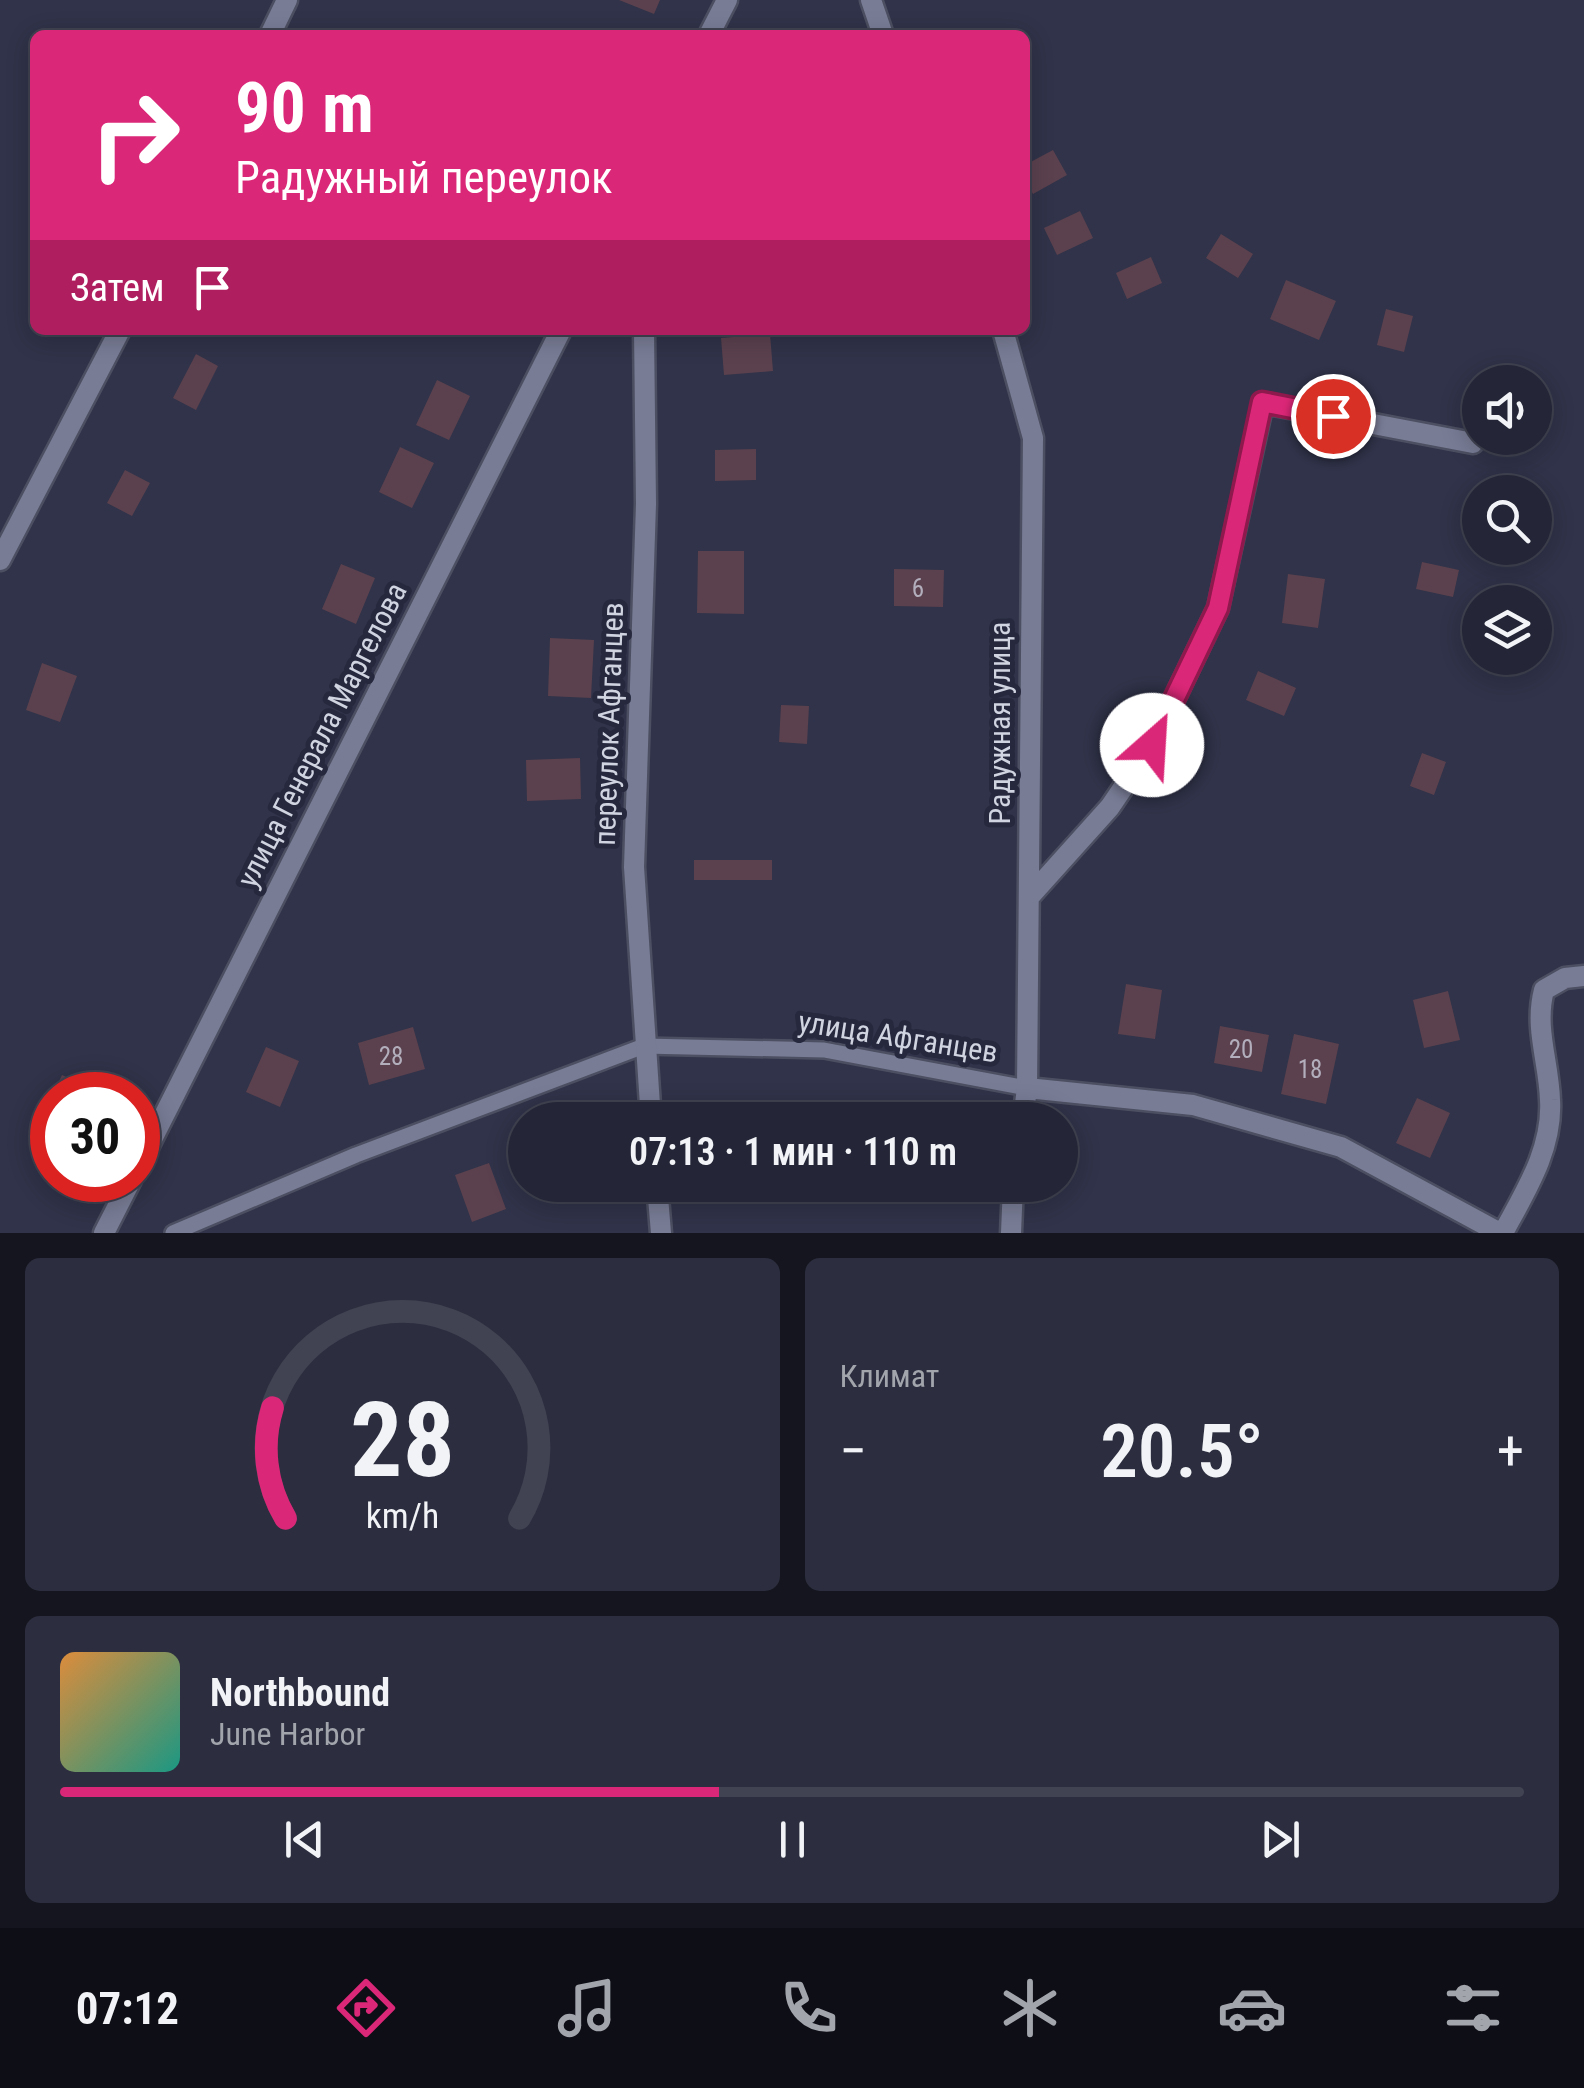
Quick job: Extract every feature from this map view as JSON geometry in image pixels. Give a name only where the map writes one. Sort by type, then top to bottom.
[{"type":"street","points":[[272,30],[287,0]]},
{"type":"street","points":[[712,30],[727,0]]},
{"type":"street","points":[[871,0],[881,30]]},
{"type":"street","points":[[0,560],[117,335]]},
{"type":"street","name":"улица Генерала Маргелова","points":[[160,1123],[558,335]]},
{"type":"street","name":"переулок Афганцев","points":[[644,335],[646,504],[634,867],[649,1102]]},
{"type":"street","name":"Радужная улица","points":[[1004,335],[1032,438],[1031,895],[1026,1102]]},
{"type":"street","points":[[1031,895],[1110,807],[1152,745],[1218,608],[1262,402],[1462,441]]},
{"type":"street","points":[[1502,1233],[1539,1168],[1551,1103],[1538,1014],[1544,990],[1565,978],[1584,976]]},
{"type":"street","name":"улица Афганцев","points":[[1028,1088],[1193,1105],[1342,1147],[1502,1233]]},
{"type":"street","points":[[104,1233],[120,1202]]},
{"type":"street","points":[[658,1202],[661,1233]]},
{"type":"street","points":[[1011,1233],[1012,1202]]},
{"type":"lane","name":"улица Афганцев","points":[[174,1233],[356,1155],[644,1046],[824,1050],[1028,1088]]},
{"type":"building","points":[[619,0],[660,0],[654,14]]},
{"type":"building","points":[[1053,150],[1067,175],[1033,194],[1030,162]]},
{"type":"building","points":[[1080,211],[1093,238],[1057,255],[1044,228]]},
{"type":"building","points":[[1221,234],[1253,254],[1238,278],[1206,258]]},
{"type":"building","points":[[1151,257],[1162,283],[1127,299],[1116,273]]},
{"type":"building","points":[[1286,280],[1336,301],[1319,340],[1270,319]]},
{"type":"building","points":[[1386,309],[1413,316],[1404,352],[1377,345]]},
{"type":"building","points":[[770,335],[773,371],[724,375],[721,338]]},
{"type":"building","points":[[196,354],[218,366],[196,410],[173,398]]},
{"type":"building","points":[[437,380],[470,396],[449,440],[416,425]]},
{"type":"building","points":[[400,447],[434,463],[412,508],[379,492]]},
{"type":"building","points":[[756,449],[756,480],[715,481],[715,450]]},
{"type":"building","points":[[125,470],[150,483],[132,516],[107,503]]},
{"type":"building","points":[[698,551],[744,551],[744,614],[697,613]]},
{"type":"building","points":[[1422,562],[1459,570],[1453,597],[1416,589]]},
{"type":"building","points":[[341,564],[375,578],[356,624],[322,609]]},
{"type":"building","points":[[894,569],[944,570],[943,607],[894,606]]},
{"type":"building","points":[[1288,574],[1325,579],[1318,628],[1282,623]]},
{"type":"building","points":[[550,638],[594,640],[591,698],[548,696]]},
{"type":"building","points":[[42,663],[77,676],[60,722],[26,710]]},
{"type":"building","points":[[1258,671],[1296,688],[1284,716],[1246,700]]},
{"type":"building","points":[[781,705],[809,706],[807,744],[779,742]]},
{"type":"building","points":[[1422,753],[1446,762],[1434,795],[1410,786]]},
{"type":"building","points":[[580,758],[581,799],[527,801],[526,760]]},
{"type":"building","points":[[694,860],[772,860],[772,880],[694,880]]},
{"type":"building","points":[[1126,984],[1162,990],[1155,1039],[1118,1034]]},
{"type":"building","points":[[1448,991],[1460,1040],[1424,1048],[1413,1000]]},
{"type":"building","points":[[1220,1026],[1269,1035],[1262,1072],[1214,1063]]},
{"type":"building","points":[[413,1027],[425,1069],[369,1085],[358,1043]]},
{"type":"building","points":[[1294,1034],[1339,1044],[1326,1104],[1281,1094]]},
{"type":"building","points":[[266,1047],[299,1061],[280,1107],[246,1092]]},
{"type":"building","points":[[1417,1098],[1450,1113],[1430,1158],[1396,1143]]},
{"type":"building","points":[[489,1163],[506,1209],[472,1222],[455,1175]]},
{"type":"route","points":[[1152,745],[1218,608],[1262,402],[1333,416]]}]
